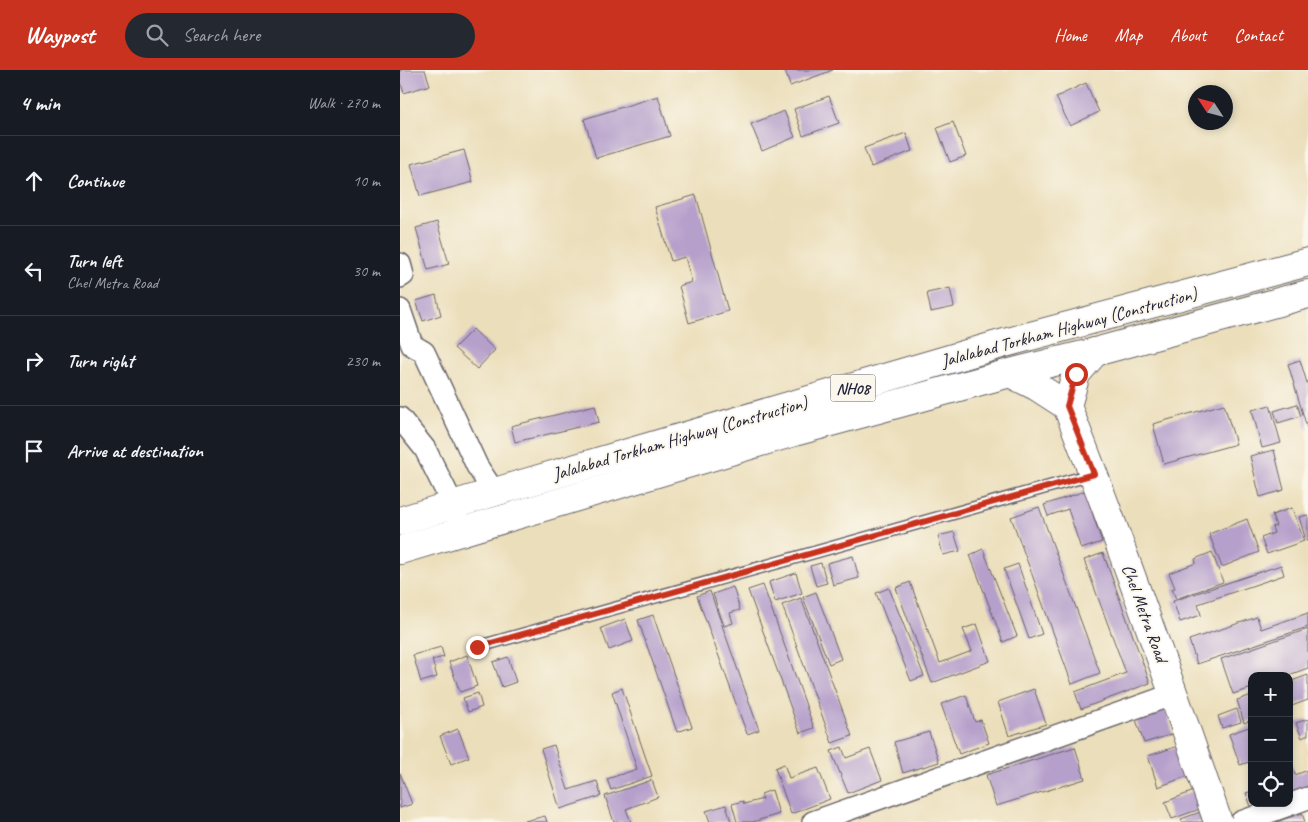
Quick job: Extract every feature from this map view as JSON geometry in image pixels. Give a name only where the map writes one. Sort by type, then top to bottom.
[{"type":"main road","name":"Jalalabad Torkham Highway (Construction)","points":[[400,521],[1001,344],[1308,262]]},
{"type":"main road","name":"NH08","points":[[400,550],[794,432],[1308,294]]},
{"type":"main road","points":[[1010,373],[1036,386],[1067,406],[1076,374],[1095,352]]},
{"type":"main road","name":"Chel Metra Road","points":[[1067,406],[1094,474],[1174,694],[1218,822]]},
{"type":"street","points":[[400,264],[404,275],[400,277]]},
{"type":"street","points":[[400,310],[412,345],[424,352],[477,466],[494,492]]},
{"type":"street","points":[[400,418],[425,449],[453,505],[460,531]]},
{"type":"street","points":[[813,822],[1174,694]]},
{"type":"street","points":[[1241,822],[1308,798]]},
{"type":"lane","points":[[477,647],[1094,474]]},
{"type":"building","points":[[400,70],[425,70],[430,85],[404,93],[400,81]]},
{"type":"building","points":[[785,70],[833,70],[790,86]]},
{"type":"building","points":[[1086,83],[1099,112],[1070,126],[1056,97]]},
{"type":"building","points":[[658,96],[670,136],[596,158],[584,119]]},
{"type":"building","points":[[829,96],[839,123],[803,136],[794,109]]},
{"type":"building","points":[[784,111],[795,137],[762,151],[751,124]]},
{"type":"building","points":[[953,122],[966,156],[950,162],[937,128]]},
{"type":"building","points":[[906,133],[912,151],[871,167],[864,148]]},
{"type":"building","points":[[464,150],[473,182],[420,196],[411,164]]},
{"type":"building","points":[[696,195],[728,311],[689,323],[679,286],[692,282],[685,257],[671,261],[655,207]]},
{"type":"building","points":[[437,222],[449,264],[428,270],[416,228]]},
{"type":"building","points":[[950,288],[954,307],[931,312],[927,293]]},
{"type":"building","points":[[436,295],[441,315],[423,321],[416,301]]},
{"type":"building","points":[[473,329],[495,350],[477,369],[454,348]]},
{"type":"building","points":[[1300,360],[1308,386],[1308,431],[1288,364]]},
{"type":"building","points":[[1224,404],[1236,444],[1164,464],[1153,424]]},
{"type":"building","points":[[1297,404],[1301,416],[1278,423],[1274,411]]},
{"type":"building","points":[[595,405],[599,422],[515,442],[511,426]]},
{"type":"building","points":[[1270,405],[1281,443],[1262,448],[1252,410]]},
{"type":"building","points":[[1274,450],[1284,490],[1260,497],[1250,456]]},
{"type":"building","points":[[1085,491],[1102,542],[1081,549],[1068,509],[1048,516],[1044,505]]},
{"type":"building","points":[[1039,507],[1100,673],[1072,684],[1011,517]]},
{"type":"building","points":[[1292,508],[1304,541],[1267,554],[1261,538],[1274,533],[1272,527],[1276,526],[1272,515]]},
{"type":"building","points":[[1308,515],[1308,541],[1306,541],[1299,517]]},
{"type":"building","points":[[1247,519],[1259,552],[1222,567],[1209,534]]},
{"type":"building","points":[[954,532],[960,551],[943,555],[938,536]]},
{"type":"building","points":[[983,549],[1017,636],[1003,642],[970,555]]},
{"type":"building","points":[[1212,552],[1223,582],[1176,599],[1172,589],[1175,588],[1169,573],[1196,563],[1195,559]]},
{"type":"building","points":[[1103,553],[1150,683],[1081,709],[1075,692],[1126,673],[1084,560]]},
{"type":"building","points":[[853,556],[859,578],[833,585],[827,563]]},
{"type":"building","points":[[821,563],[827,583],[816,586],[810,566]]},
{"type":"building","points":[[1018,564],[1042,634],[1029,639],[1004,569]]},
{"type":"building","points":[[1281,565],[1284,575],[1198,604],[1201,615],[1180,622],[1173,601]]},
{"type":"building","points":[[796,573],[802,593],[775,602],[769,582]]},
{"type":"building","points":[[910,582],[940,663],[972,651],[963,629],[977,624],[990,661],[932,683],[896,588]]},
{"type":"building","points":[[763,585],[814,728],[800,733],[748,590]]},
{"type":"building","points":[[733,587],[740,610],[730,613],[733,623],[724,626],[713,594]]},
{"type":"building","points":[[889,588],[924,676],[911,681],[876,593]]},
{"type":"building","points":[[710,591],[759,730],[747,734],[697,596]]},
{"type":"building","points":[[816,592],[841,659],[829,664],[803,597]]},
{"type":"building","points":[[801,598],[852,736],[832,743],[782,605]]},
{"type":"building","points":[[1308,613],[1308,627],[1197,664],[1189,640],[1257,617],[1261,629]]},
{"type":"building","points":[[653,615],[692,727],[677,732],[638,620]]},
{"type":"building","points":[[625,619],[633,641],[609,650],[601,628]]},
{"type":"building","points":[[1308,629],[1308,668],[1293,673],[1248,672],[1248,689],[1233,694],[1221,659]]},
{"type":"building","points":[[441,647],[444,657],[432,660],[437,677],[421,682],[413,655]]},
{"type":"building","points":[[467,655],[477,686],[460,692],[449,662]]},
{"type":"building","points":[[508,657],[516,682],[502,687],[493,662]]},
{"type":"building","points":[[1308,675],[1308,700],[1293,706],[1293,681]]},
{"type":"building","points":[[622,688],[652,776],[611,790],[607,779],[637,769],[612,692]]},
{"type":"building","points":[[1034,689],[1046,724],[1009,736],[998,702]]},
{"type":"building","points":[[478,693],[482,707],[468,712],[463,698]]},
{"type":"building","points":[[966,695],[975,722],[981,720],[989,743],[959,754],[941,704]]},
{"type":"building","points":[[1248,696],[1248,722],[1244,723],[1237,700]]},
{"type":"building","points":[[1165,707],[1173,734],[1144,743],[1135,717]]},
{"type":"building","points":[[1237,709],[1241,722],[1222,728],[1218,716]]},
{"type":"building","points":[[1308,719],[1308,735],[1302,738],[1296,723]]},
{"type":"building","points":[[1248,727],[1248,762],[1240,765],[1229,734]]},
{"type":"building","points":[[458,729],[469,757],[451,764],[440,736]]},
{"type":"building","points":[[929,732],[939,762],[903,773],[894,742]]},
{"type":"building","points":[[554,745],[568,790],[597,781],[601,796],[560,809],[541,749]]},
{"type":"building","points":[[1178,746],[1188,776],[1158,787],[1148,756]]},
{"type":"building","points":[[842,747],[846,758],[870,749],[882,780],[848,793],[831,751]]},
{"type":"building","points":[[1075,747],[1085,779],[996,806],[986,775]]},
{"type":"building","points":[[784,764],[789,778],[818,768],[830,799],[791,814],[775,768]]},
{"type":"building","points":[[1293,768],[1295,775],[1308,770],[1308,788],[1293,794]]},
{"type":"building","points":[[400,773],[412,804],[400,808]]},
{"type":"building","points":[[652,780],[658,797],[626,809],[631,822],[614,822],[605,796]]},
{"type":"building","points":[[772,790],[779,814],[753,822],[737,822],[732,804],[743,801],[744,804],[763,799],[761,794]]},
{"type":"building","points":[[1194,791],[1200,809],[1172,819],[1165,802]]},
{"type":"building","points":[[726,805],[731,822],[710,822],[706,811]]},
{"type":"building","points":[[1203,811],[1207,822],[1182,822],[1181,819]]},
{"type":"building","points":[[1302,813],[1305,822],[1276,822]]},
{"type":"building","points":[[545,816],[547,822],[525,822],[525,821]]},
{"type":"route","points":[[477,647],[1094,474],[1067,406],[1076,374]]}]
